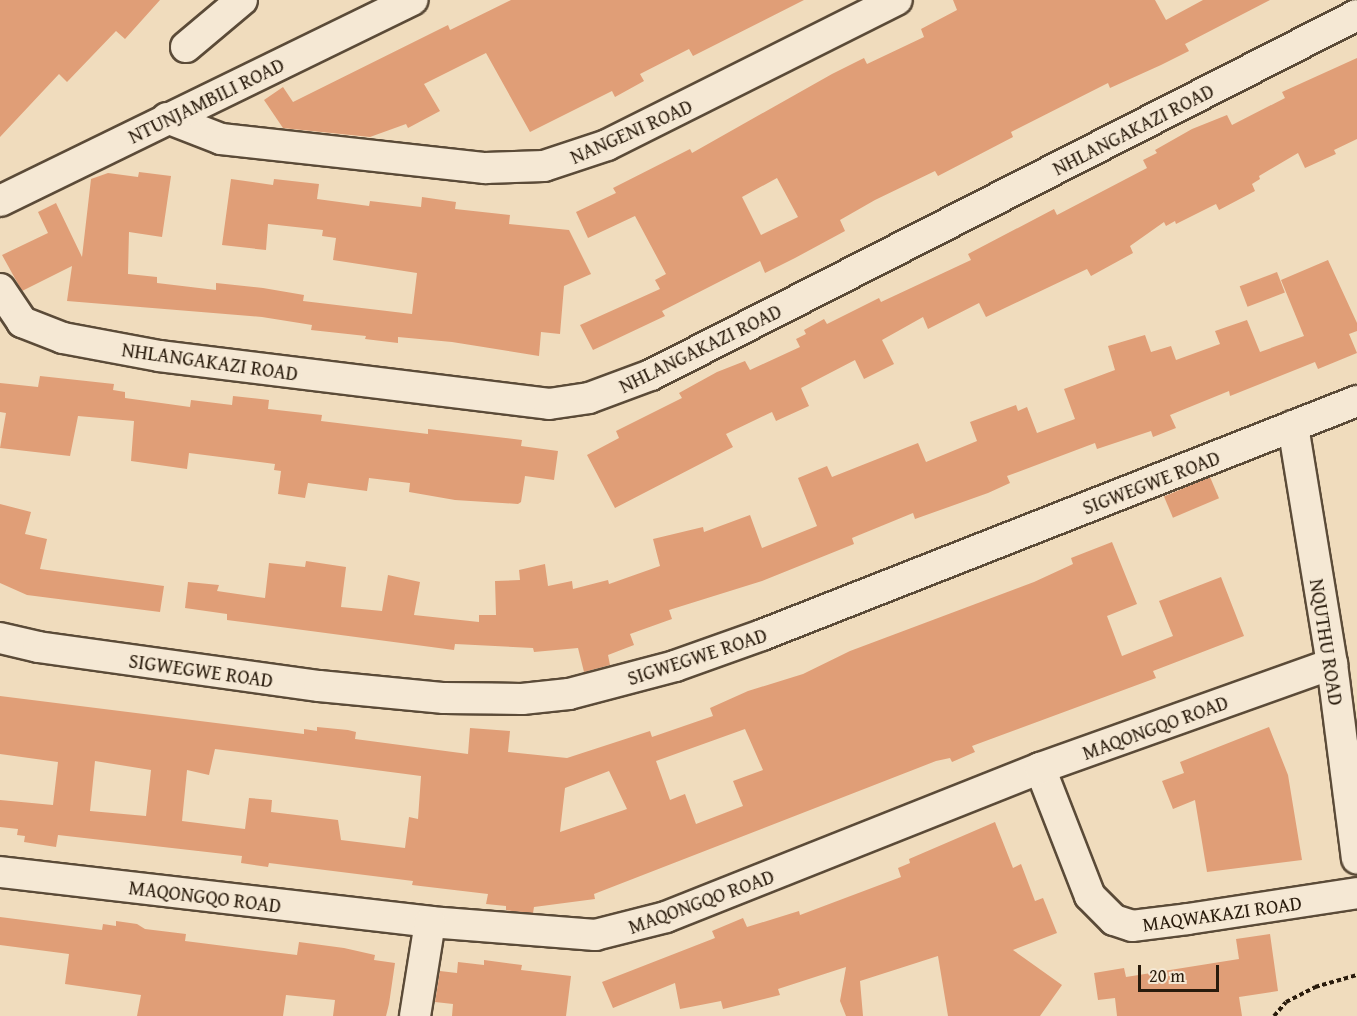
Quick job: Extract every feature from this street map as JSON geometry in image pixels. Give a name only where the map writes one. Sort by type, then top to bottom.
[{"type":"street","points":[[186,47],[242,0]]},
{"type":"street","name":"NANGENI ROAD","points":[[166,118],[221,139],[485,168],[544,166],[607,145],[897,0]]},
{"type":"street","name":"NTUNJAMBILI ROAD","points":[[0,201],[399,3]]},
{"type":"street","name":"NHLANGAKAZI ROAD","points":[[0,289],[22,322],[37,329],[127,350],[549,404],[589,398],[651,375],[1357,15]]},
{"type":"street","name":"SIGWEGWE ROAD","points":[[0,638],[318,686],[444,698],[522,699],[569,694],[675,666],[762,635],[1357,401]]},
{"type":"street","name":"NQUTHU ROAD","points":[[1293,426],[1332,664],[1357,858]]},
{"type":"street","name":"MAQONGQO ROAD","points":[[0,872],[430,922],[595,935],[627,929],[666,917],[1040,768],[1332,664]]},
{"type":"street","name":"MAQWAKAZI ROAD","points":[[1040,768],[1090,896],[1114,920],[1132,926],[1188,920],[1357,893]]},
{"type":"street","points":[[415,1016],[430,922]]},
{"type":"path","points":[[1274,1016],[1286,1002],[1315,987],[1357,975]]},
{"type":"building","points":[[0,0],[160,0],[125,39],[116,31],[67,82],[59,74],[0,137]]},
{"type":"building","points":[[511,0],[804,0],[693,56],[689,49],[640,74],[644,81],[615,97],[612,91],[530,132],[486,53],[424,84],[440,111],[408,128],[406,124],[370,137],[283,128],[264,100],[283,87],[293,102],[448,25],[450,30]]},
{"type":"building","points":[[953,0],[1155,0],[1166,20],[1203,0],[1270,0],[1185,44],[1189,51],[1110,88],[1108,83],[1011,132],[1013,137],[938,176],[935,171],[875,200],[840,220],[845,231],[795,258],[765,273],[760,261],[662,311],[665,316],[593,350],[580,325],[660,289],[655,280],[666,274],[635,216],[588,238],[576,212],[616,193],[613,188],[690,149],[692,153],[832,74],[864,58],[867,64],[924,37],[921,29],[957,10]],"holes":[[[777,178],[798,217],[761,235],[742,197]]]},
{"type":"building","points":[[1357,58],[1357,139],[1334,150],[1336,154],[1305,168],[1298,153],[1259,176],[1260,179],[1252,184],[1255,191],[1219,210],[1216,204],[1176,224],[1175,221],[1166,226],[1164,222],[1130,246],[1133,253],[1091,276],[1087,269],[986,317],[979,303],[928,329],[923,317],[882,340],[894,364],[864,379],[855,360],[801,388],[809,406],[776,421],[772,412],[726,434],[733,447],[615,508],[587,455],[619,438],[616,431],[682,398],[679,393],[717,372],[745,361],[750,370],[800,347],[796,339],[806,334],[804,330],[824,319],[827,324],[879,298],[881,302],[971,260],[968,254],[1054,209],[1057,215],[1147,168],[1143,160],[1157,153],[1155,150],[1192,129],[1227,115],[1232,125],[1285,98],[1282,92]]},
{"type":"building","points":[[139,172],[171,176],[162,237],[129,232],[128,274],[157,277],[157,283],[216,290],[216,283],[263,288],[304,295],[303,301],[412,314],[417,273],[333,260],[336,238],[322,236],[323,230],[268,224],[266,250],[222,245],[231,179],[273,185],[274,179],[319,184],[317,199],[369,206],[370,201],[421,207],[422,197],[456,202],[455,209],[510,215],[509,224],[569,230],[591,274],[564,286],[560,334],[541,332],[539,356],[452,342],[398,337],[398,343],[365,339],[366,336],[311,330],[312,325],[262,317],[67,301],[72,266],[22,291],[2,255],[48,233],[38,212],[56,203],[82,257],[91,179],[108,173],[138,177]]},
{"type":"building","points":[[1328,260],[1357,323],[1357,331],[1349,334],[1357,353],[1318,369],[1315,362],[1230,396],[1229,391],[1170,415],[1176,428],[1153,437],[1151,431],[1097,449],[1095,443],[1007,476],[1010,483],[988,493],[915,519],[913,513],[852,538],[854,544],[762,581],[669,610],[672,619],[630,634],[634,645],[608,655],[610,665],[584,672],[578,648],[534,652],[533,648],[455,644],[454,650],[227,620],[227,614],[185,608],[188,582],[219,585],[217,591],[265,598],[269,563],[305,567],[306,561],[346,567],[341,607],[382,611],[388,575],[420,582],[414,615],[479,622],[479,615],[496,615],[495,581],[520,580],[519,570],[545,564],[548,586],[572,581],[573,589],[608,580],[609,584],[660,566],[653,539],[703,527],[704,532],[750,515],[762,548],[817,526],[798,478],[827,466],[832,477],[918,443],[926,462],[977,441],[970,422],[1016,405],[1018,411],[1027,407],[1037,433],[1075,419],[1064,389],[1115,370],[1108,346],[1145,335],[1151,352],[1171,346],[1176,360],[1220,344],[1215,331],[1247,320],[1260,352],[1304,336],[1281,280]]},
{"type":"building","points":[[1277,272],[1285,293],[1248,307],[1240,286]]},
{"type":"building","points":[[40,376],[114,384],[113,390],[125,392],[125,398],[190,407],[191,400],[232,405],[233,396],[269,400],[268,409],[322,415],[321,421],[428,434],[428,429],[522,440],[521,446],[558,451],[554,480],[525,476],[521,502],[518,504],[455,500],[409,492],[410,483],[369,478],[367,491],[308,483],[305,498],[278,494],[281,471],[274,470],[275,464],[189,453],[187,469],[131,461],[134,421],[78,416],[70,456],[0,448],[6,413],[0,412],[0,383],[38,387]]},
{"type":"building","points":[[1210,477],[1219,498],[1173,518],[1164,497]]},
{"type":"building","points":[[0,504],[31,512],[25,534],[47,539],[40,569],[164,586],[160,612],[27,595],[0,583]]},
{"type":"building","points":[[1112,542],[1137,604],[1107,616],[1122,656],[1173,636],[1159,601],[1221,577],[1244,636],[1153,671],[1156,678],[972,746],[975,752],[952,762],[950,758],[936,761],[594,894],[595,899],[534,907],[533,913],[512,911],[506,910],[506,906],[486,904],[488,894],[412,885],[413,881],[269,863],[268,867],[241,863],[242,856],[58,835],[56,847],[24,842],[25,836],[17,835],[18,829],[0,827],[0,800],[53,805],[58,762],[0,754],[0,696],[304,734],[304,729],[317,731],[317,727],[348,730],[356,732],[355,739],[468,754],[470,728],[510,731],[508,752],[567,758],[650,731],[652,737],[713,716],[710,708],[748,691],[803,674],[850,651],[1034,582],[1073,564],[1071,558]],"holes":[[[745,729],[763,770],[733,781],[743,806],[696,824],[685,794],[670,800],[656,761]],[[215,749],[421,776],[418,819],[409,817],[405,848],[341,840],[338,820],[271,812],[272,800],[249,798],[245,829],[182,821],[187,770],[209,775]],[[95,761],[151,770],[146,816],[90,811]],[[609,771],[627,809],[560,832],[565,788]]]},
{"type":"building","points":[[1269,727],[1288,775],[1302,860],[1207,872],[1195,800],[1173,809],[1162,781],[1184,773],[1180,762]]},
{"type":"building","points":[[995,822],[1013,868],[1021,864],[1035,901],[1043,898],[1057,933],[1013,950],[1062,985],[1040,1016],[948,1016],[938,956],[860,981],[863,1016],[846,1016],[840,1001],[846,967],[778,989],[780,995],[723,1009],[721,1001],[680,1009],[675,983],[613,1008],[602,982],[715,938],[712,931],[743,918],[747,927],[799,911],[800,915],[901,877],[898,868],[910,863],[909,859]]},
{"type":"building","points":[[0,917],[102,930],[103,924],[116,926],[116,921],[137,924],[145,929],[186,934],[185,941],[297,955],[299,942],[344,948],[375,955],[374,960],[395,963],[389,1004],[386,1016],[333,1016],[335,1000],[286,995],[283,1016],[137,1016],[141,995],[65,984],[69,954],[0,945]]},
{"type":"building","points":[[1270,934],[1278,991],[1239,997],[1242,1016],[1117,1016],[1115,998],[1098,1000],[1094,973],[1124,968],[1126,977],[1239,959],[1236,939]]},
{"type":"building","points":[[484,960],[522,965],[521,970],[571,976],[566,1016],[452,1016],[453,1004],[435,1002],[440,971],[457,973],[458,962],[484,965]]}]
